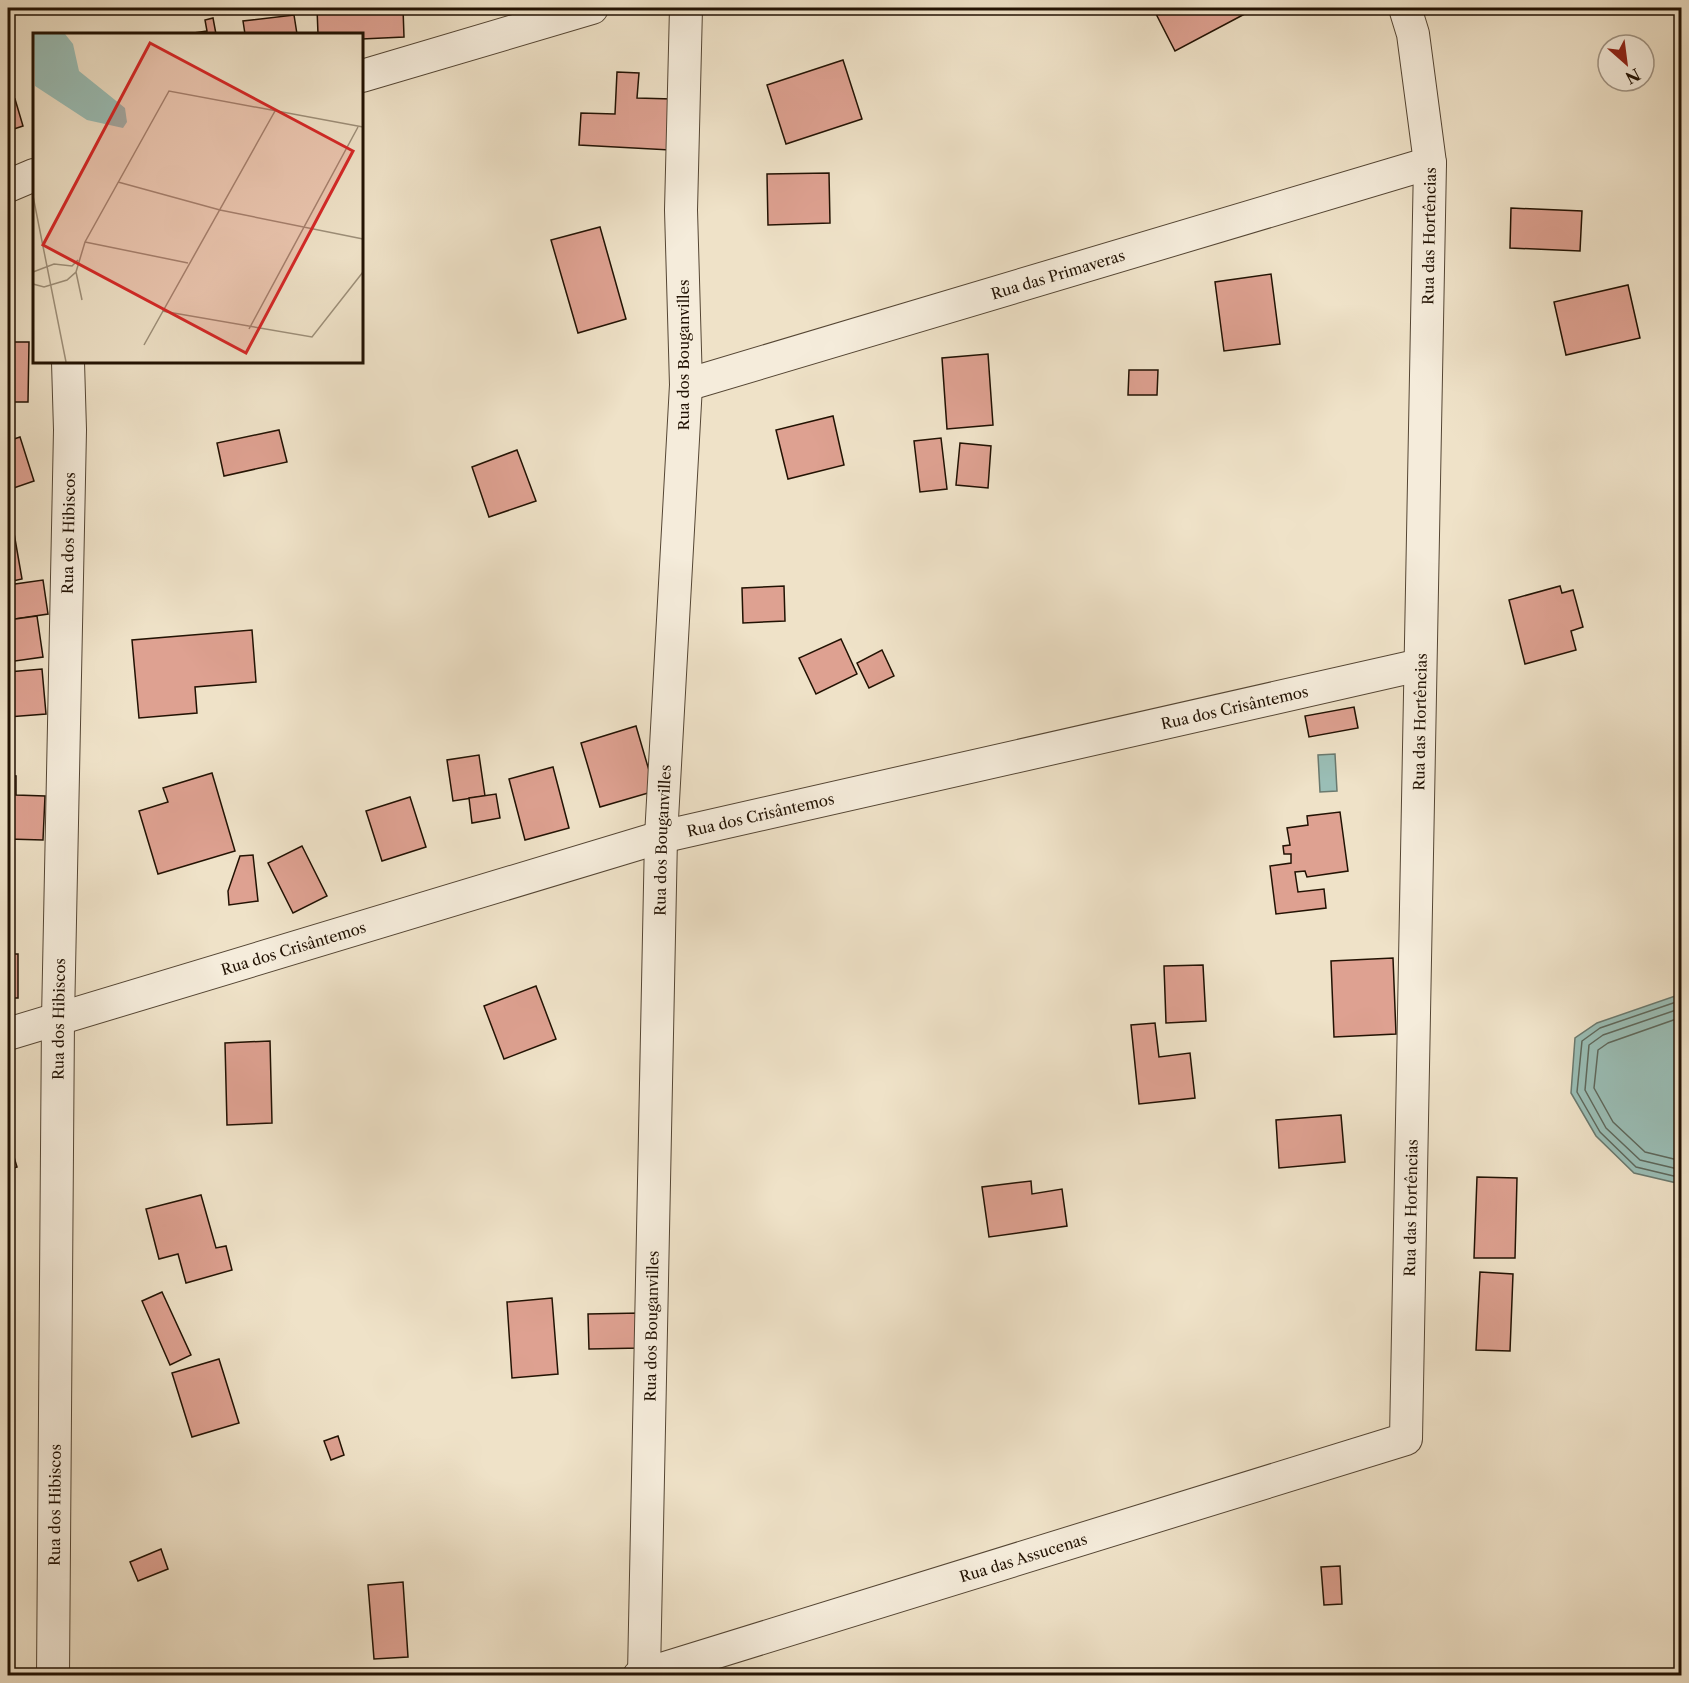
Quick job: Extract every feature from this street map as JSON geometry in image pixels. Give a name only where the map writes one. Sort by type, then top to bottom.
[{"type":"street","points":[[363,76],[592,8]]},
{"type":"street","name":"Rua dos Bouganvilles","points":[[641,1675],[661,837],[686,385],[681,210],[686,8]]},
{"type":"street","name":"Rua das Hortências","points":[[1406,1439],[1430,163],[1410,16]]},
{"type":"street","name":"Rua das Primaveras","points":[[686,385],[1430,163]]},
{"type":"street","points":[[8,186],[33,176]]},
{"type":"street","name":"Rua dos Hibiscos","points":[[53,1676],[58,1019],[70,430],[68,363]]},
{"type":"street","name":"Rua dos Crisântemos","points":[[8,1034],[661,837],[1420,665]]},
{"type":"street","name":"Rua das Assucenas","points":[[641,1675],[1406,1439]]},
{"type":"water","points":[[1335,754],[1337,791],[1320,792],[1318,755]]},
{"type":"water","points":[[1682,994],[1681,1184],[1634,1173],[1596,1136],[1571,1093],[1575,1038],[1597,1023]]},
{"type":"building","points":[[317,8],[403,8],[404,37],[363,39],[363,33],[318,33]]},
{"type":"building","points":[[1153,8],[1256,8],[1175,51]]},
{"type":"building","points":[[294,15],[297,33],[245,33],[243,21]]},
{"type":"building","points":[[213,18],[216,33],[194,33],[207,31],[205,20]]},
{"type":"building","points":[[843,60],[862,119],[786,144],[767,85]]},
{"type":"building","points":[[617,72],[639,73],[637,98],[672,99],[670,150],[579,145],[581,113],[615,114]]},
{"type":"building","points":[[15,99],[23,126],[8,131],[8,101]]},
{"type":"building","points":[[829,173],[830,223],[768,225],[767,174]]},
{"type":"building","points":[[1511,208],[1582,211],[1580,251],[1510,248]]},
{"type":"building","points":[[600,227],[626,319],[578,333],[551,240]]},
{"type":"building","points":[[1271,274],[1280,344],[1224,351],[1215,282]]},
{"type":"building","points":[[1628,285],[1640,338],[1566,355],[1554,302]]},
{"type":"building","points":[[8,342],[29,342],[28,402],[8,402]]},
{"type":"building","points":[[988,354],[993,425],[947,429],[942,358]]},
{"type":"building","points":[[1129,370],[1158,370],[1157,395],[1128,395]]},
{"type":"building","points":[[833,416],[844,465],[788,479],[776,430]]},
{"type":"building","points":[[279,430],[287,462],[224,476],[217,443]]},
{"type":"building","points":[[20,437],[34,481],[8,490],[8,441]]},
{"type":"building","points":[[941,438],[947,489],[920,492],[914,441]]},
{"type":"building","points":[[960,443],[991,446],[988,488],[956,485]]},
{"type":"building","points":[[517,450],[536,501],[489,517],[472,467]]},
{"type":"building","points":[[14,533],[22,579],[8,582],[8,534]]},
{"type":"building","points":[[43,580],[48,614],[8,620],[8,585]]},
{"type":"building","points":[[784,586],[785,621],[743,623],[742,588]]},
{"type":"building","points":[[1560,586],[1562,593],[1573,590],[1583,627],[1571,631],[1576,650],[1525,664],[1509,600]]},
{"type":"building","points":[[37,616],[43,657],[8,662],[8,620]]},
{"type":"building","points":[[252,630],[256,682],[195,687],[197,713],[139,718],[132,640]]},
{"type":"building","points":[[841,639],[857,674],[816,694],[799,658]]},
{"type":"building","points":[[882,650],[894,676],[869,688],[857,663]]},
{"type":"building","points":[[42,669],[46,714],[8,717],[8,672]]},
{"type":"building","points":[[1354,707],[1358,728],[1309,737],[1305,716]]},
{"type":"building","points":[[636,726],[655,791],[600,807],[581,743]]},
{"type":"building","points":[[479,755],[485,796],[453,801],[447,760]]},
{"type":"building","points":[[553,767],[569,828],[525,840],[509,779]]},
{"type":"building","points":[[212,773],[235,851],[158,874],[139,811],[168,802],[163,788]]},
{"type":"building","points":[[8,775],[16,776],[16,795],[45,796],[43,840],[8,839]]},
{"type":"building","points":[[496,794],[500,818],[472,823],[469,798]]},
{"type":"building","points":[[410,797],[426,847],[382,861],[366,811]]},
{"type":"building","points":[[1340,812],[1348,871],[1307,877],[1305,871],[1295,872],[1298,892],[1324,889],[1326,908],[1276,914],[1270,866],[1291,863],[1291,854],[1284,854],[1283,846],[1290,845],[1287,828],[1308,825],[1307,816]]},
{"type":"building","points":[[302,846],[327,896],[293,913],[268,863]]},
{"type":"building","points":[[253,855],[258,901],[229,905],[228,891],[240,856]]},
{"type":"building","points":[[8,954],[18,954],[18,998],[8,998]]},
{"type":"building","points":[[1393,958],[1396,1034],[1334,1037],[1331,961]]},
{"type":"building","points":[[1203,965],[1206,1021],[1166,1023],[1164,966]]},
{"type":"building","points":[[536,986],[556,1039],[504,1059],[484,1006]]},
{"type":"building","points":[[1155,1023],[1159,1057],[1190,1053],[1195,1098],[1139,1104],[1131,1025]]},
{"type":"building","points":[[270,1041],[272,1123],[227,1125],[225,1043]]},
{"type":"building","points":[[1341,1115],[1345,1162],[1279,1168],[1276,1120]]},
{"type":"building","points":[[8,1137],[17,1167],[8,1170]]},
{"type":"building","points":[[1477,1177],[1517,1178],[1515,1258],[1474,1258]]},
{"type":"building","points":[[1031,1181],[1032,1194],[1062,1189],[1067,1226],[989,1237],[982,1187]]},
{"type":"building","points":[[201,1195],[216,1248],[226,1246],[232,1270],[186,1283],[178,1254],[159,1259],[146,1209]]},
{"type":"building","points":[[1480,1272],[1513,1274],[1510,1351],[1476,1350]]},
{"type":"building","points":[[162,1292],[191,1355],[170,1365],[142,1301]]},
{"type":"building","points":[[552,1298],[558,1374],[512,1378],[507,1302]]},
{"type":"building","points":[[641,1313],[641,1348],[589,1349],[588,1314]]},
{"type":"building","points":[[219,1359],[239,1423],[192,1437],[172,1373]]},
{"type":"building","points":[[338,1436],[344,1455],[331,1460],[324,1441]]},
{"type":"building","points":[[161,1549],[168,1569],[138,1581],[130,1562]]},
{"type":"building","points":[[1340,1566],[1342,1604],[1324,1605],[1321,1567]]},
{"type":"building","points":[[403,1582],[408,1657],[374,1659],[368,1585]]}]
